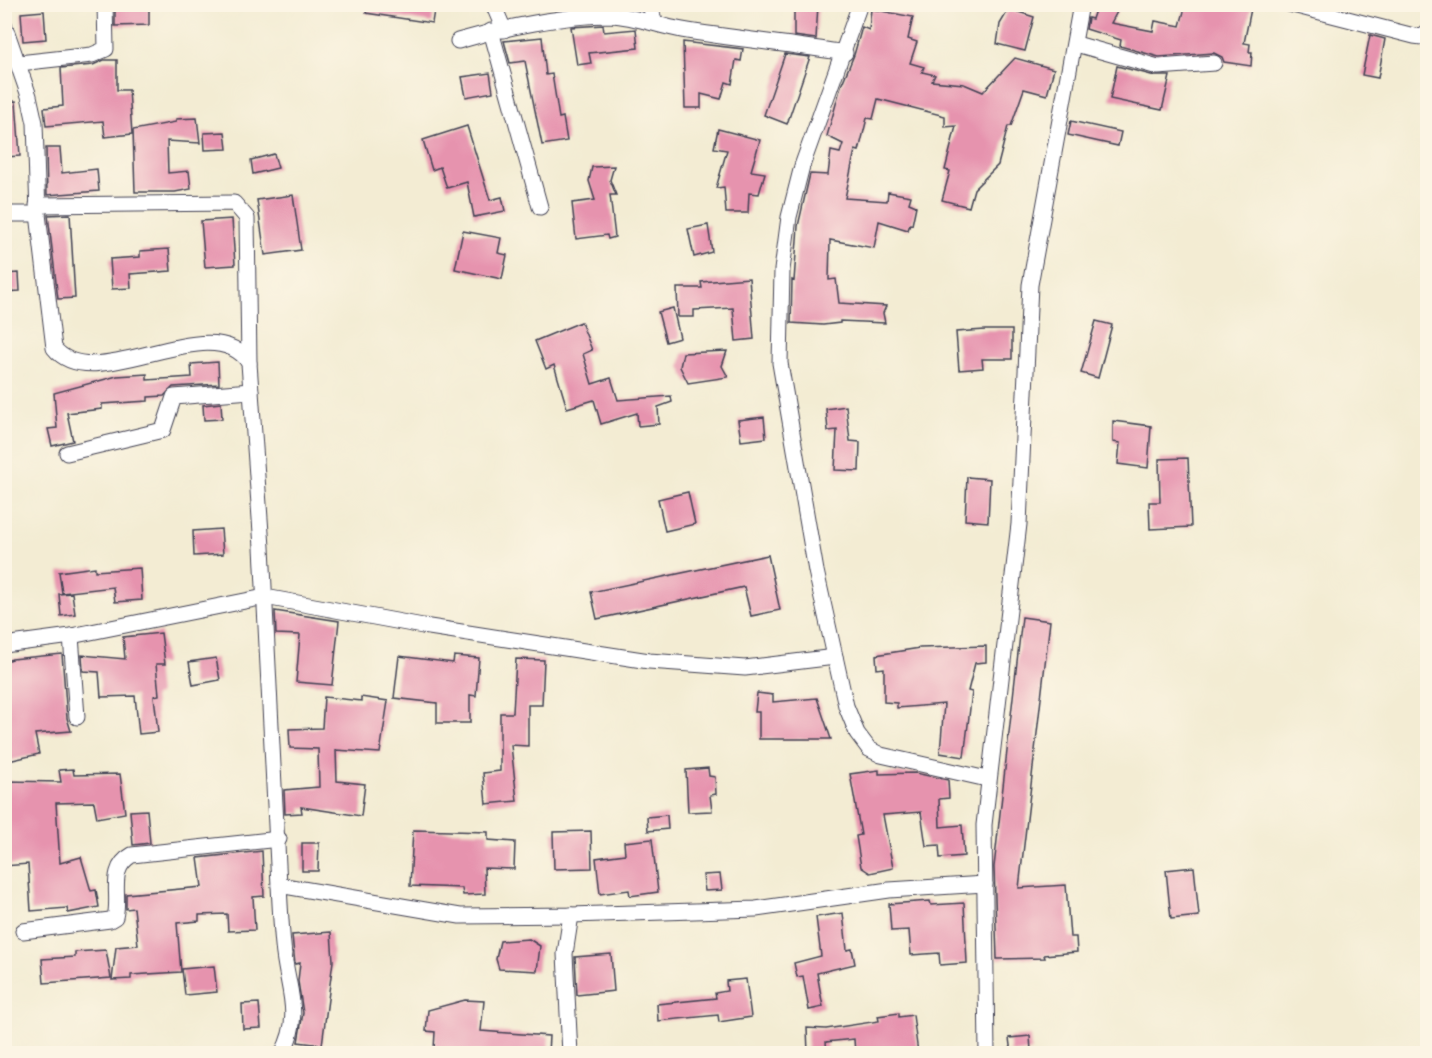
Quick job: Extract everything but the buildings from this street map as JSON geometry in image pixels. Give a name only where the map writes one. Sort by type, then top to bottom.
[{"type":"street","points":[[19,63],[92,55],[106,49],[105,4]]},
{"type":"street","points":[[493,4],[540,207]]},
{"type":"street","points":[[650,4],[654,21]]},
{"type":"street","points":[[860,4],[845,53],[802,166],[789,217],[782,270],[780,363],[816,571],[846,706],[856,733],[869,749],[881,755],[987,779]]},
{"type":"street","points":[[987,1053],[984,825],[987,779],[1019,524],[1030,285],[1076,44],[1081,4]]},
{"type":"street","points":[[1289,4],[1414,36],[1422,37],[1428,32]]},
{"type":"street","points":[[458,41],[498,30],[587,16],[626,16],[654,21],[680,30],[759,39],[845,53]]},
{"type":"street","points":[[4,24],[19,63],[35,123],[37,209],[51,339],[58,354],[75,363],[94,364],[202,342],[233,347],[243,354],[249,363]]},
{"type":"street","points":[[1076,44],[1158,67],[1214,63]]},
{"type":"street","points":[[4,214],[37,209],[234,203],[246,218],[249,363],[279,839],[279,885],[283,946],[294,1009],[291,1036],[282,1053]]},
{"type":"street","points":[[67,453],[163,430],[174,397],[251,391]]},
{"type":"street","points":[[4,645],[71,636],[265,597],[423,626],[659,662],[746,668],[835,657]]},
{"type":"street","points":[[71,636],[77,717]]},
{"type":"street","points":[[23,931],[110,920],[115,917],[118,909],[116,872],[125,859],[132,855],[279,839]]},
{"type":"street","points":[[279,885],[460,916],[756,909],[890,890],[985,884]]},
{"type":"street","points":[[570,1053],[565,954],[571,915]]}]
